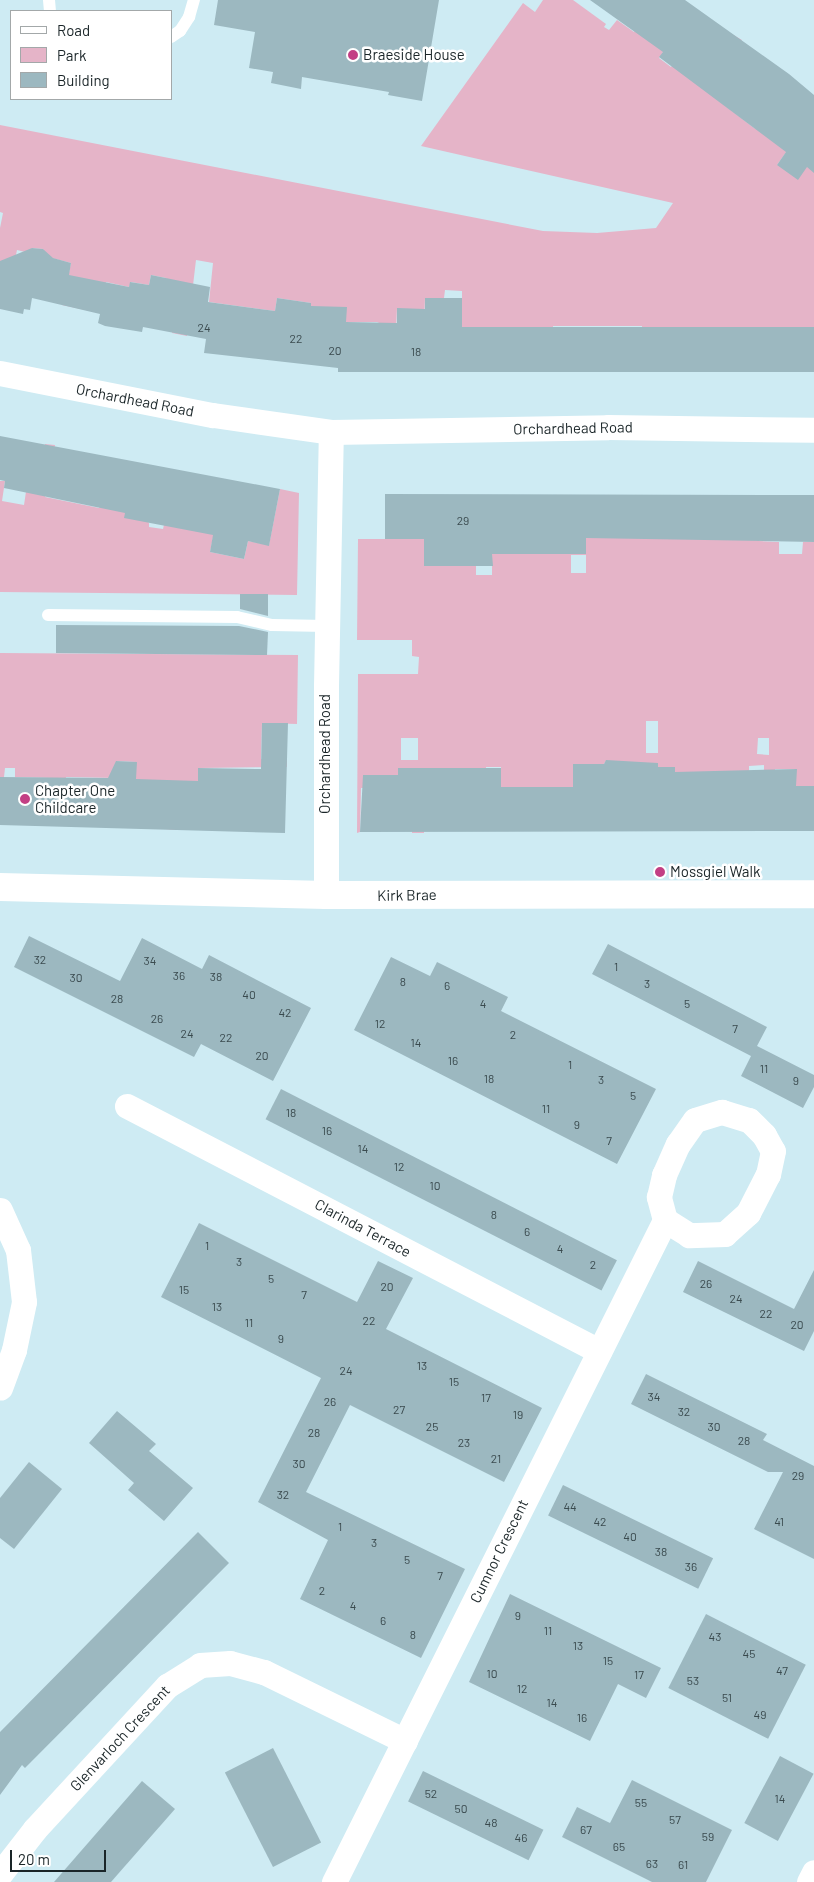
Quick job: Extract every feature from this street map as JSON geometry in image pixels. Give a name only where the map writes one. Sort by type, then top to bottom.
[{"type":"street","name":"Orchardhead Road","points":[[0,373],[213,415],[331,432],[608,427],[814,430]]},
{"type":"street","name":"Orchardhead Road","points":[[326,895],[327,626],[331,432]]},
{"type":"street","name":"Kirk Brae","points":[[0,887],[326,895],[814,894]]},
{"type":"street","name":"Clarinda Terrace","points":[[127,1106],[599,1351]]},
{"type":"street","points":[[722,1112],[749,1120],[764,1135],[773,1150],[768,1174],[748,1213],[726,1234],[689,1235],[665,1220],[659,1197],[664,1175],[678,1144],[695,1120],[722,1112]]},
{"type":"street","points":[[0,1210],[18,1250],[24,1302],[14,1350],[0,1388]]},
{"type":"street","name":"Cumnor Crescent","points":[[334,1882],[665,1220]]},
{"type":"street","name":"Glenvarloch Crescent","points":[[0,1874],[35,1829],[167,1686],[200,1665],[230,1663],[264,1672],[405,1741]]},
{"type":"street","points":[[809,1882],[814,1872]]},
{"type":"lane","points":[[172,36],[180,31],[189,17],[194,0]]},
{"type":"lane","points":[[48,615],[237,618],[272,625],[327,626]]},
{"type":"green space","points":[[543,0],[573,0],[606,24],[604,27],[609,30],[617,20],[634,32],[654,3],[668,45],[659,58],[671,67],[680,53],[730,33],[742,40],[705,90],[754,128],[794,141],[777,165],[814,156],[814,327],[775,327],[775,372],[757,372],[757,328],[661,328],[660,372],[642,372],[642,326],[553,326],[552,370],[462,327],[462,291],[445,290],[444,298],[425,298],[424,327],[397,308],[396,330],[377,322],[346,322],[346,307],[311,327],[311,303],[277,298],[275,311],[209,302],[213,263],[196,260],[187,336],[172,333],[180,292],[166,278],[151,275],[149,285],[131,282],[129,287],[106,282],[100,313],[62,305],[71,263],[48,257],[43,249],[32,248],[29,253],[17,250],[11,279],[0,277],[0,228],[3,213],[0,212],[0,125],[543,231],[597,233],[656,228],[673,203],[421,146],[523,3],[535,12]]},
{"type":"green space","points":[[45,444],[55,445],[45,497],[99,508],[105,481],[149,523],[149,527],[163,529],[167,512],[220,503],[210,552],[244,559],[248,541],[269,545],[280,489],[299,493],[297,595],[0,592],[0,481],[5,481],[2,501],[24,505],[27,485],[37,487]]},
{"type":"green space","points":[[744,495],[760,495],[759,541],[779,542],[779,554],[802,554],[803,542],[814,542],[814,786],[796,786],[796,769],[775,769],[775,831],[764,831],[764,765],[749,766],[749,787],[675,787],[663,767],[663,831],[658,831],[658,769],[606,761],[601,768],[573,787],[501,787],[501,767],[486,767],[486,830],[474,830],[474,768],[424,776],[424,833],[412,833],[412,768],[398,768],[398,788],[361,788],[360,832],[357,833],[358,674],[418,674],[419,657],[412,656],[412,640],[357,640],[358,539],[424,539],[424,566],[455,566],[456,539],[476,551],[476,575],[492,575],[492,553],[560,554],[561,538]],"holes":[[[571,555],[586,555],[586,573],[571,573]],[[646,721],[658,721],[658,753],[646,753]],[[401,738],[418,738],[418,760],[401,760]],[[758,738],[769,738],[769,755],[757,754]]]},
{"type":"green space","points":[[0,653],[298,655],[297,724],[262,723],[261,759],[287,759],[287,767],[198,768],[198,781],[178,781],[177,830],[165,829],[136,779],[136,762],[117,761],[116,778],[66,777],[65,827],[52,778],[15,777],[15,768],[5,768],[4,777],[0,780]]},
{"type":"building","name":"Braeside House","points":[[218,0],[439,0],[422,101],[388,95],[389,92],[302,77],[301,89],[271,83],[273,72],[249,68],[255,32],[214,25]]},
{"type":"building","points":[[590,0],[685,0],[789,74],[814,95],[814,173],[807,167],[798,180],[777,165],[786,152],[659,57],[663,52]]},
{"type":"building","points":[[32,248],[43,249],[53,258],[71,263],[69,275],[129,287],[130,282],[149,285],[151,275],[210,287],[208,302],[275,311],[277,298],[311,303],[311,306],[347,307],[346,322],[397,323],[397,308],[425,309],[425,298],[462,298],[462,327],[814,327],[814,372],[338,372],[338,368],[204,353],[206,339],[143,327],[142,332],[105,326],[98,323],[100,314],[32,298],[30,310],[24,309],[23,314],[0,309],[0,261]]},
{"type":"building","points":[[0,436],[280,489],[269,546],[248,541],[244,559],[210,552],[213,535],[124,518],[125,513],[4,488],[5,481],[0,480]]},
{"type":"building","points":[[385,494],[814,495],[814,542],[586,538],[586,554],[492,554],[493,566],[424,566],[424,539],[385,539]]},
{"type":"building","points":[[240,594],[268,594],[268,616],[240,609]]},
{"type":"building","points":[[56,625],[239,626],[268,632],[267,655],[56,653]]},
{"type":"building","points":[[262,723],[288,723],[285,833],[0,825],[0,777],[108,778],[116,761],[137,762],[136,779],[198,781],[198,768],[261,769]]},
{"type":"building","points":[[606,760],[658,763],[658,767],[675,767],[675,772],[797,769],[796,786],[814,786],[814,831],[360,832],[363,775],[398,775],[398,768],[501,768],[501,787],[573,787],[573,764],[604,764]]},
{"type":"building","points":[[29,936],[120,981],[142,938],[202,969],[209,955],[311,1008],[273,1081],[201,1044],[194,1057],[14,967]]},
{"type":"building","points":[[608,944],[767,1027],[757,1046],[814,1075],[814,1087],[803,1108],[741,1076],[751,1056],[592,974]]},
{"type":"building","points":[[391,957],[430,976],[437,962],[508,997],[501,1011],[656,1089],[617,1164],[354,1030]]},
{"type":"building","points":[[281,1089],[617,1260],[601,1290],[266,1119]]},
{"type":"building","points":[[199,1223],[357,1302],[378,1261],[413,1278],[386,1329],[542,1408],[504,1482],[350,1405],[306,1492],[465,1569],[421,1658],[300,1599],[328,1540],[258,1502],[321,1378],[161,1297]]},
{"type":"building","points":[[698,1261],[794,1309],[814,1270],[814,1331],[804,1351],[683,1292]]},
{"type":"building","points":[[646,1374],[767,1434],[763,1440],[814,1466],[814,1559],[754,1529],[783,1472],[768,1472],[631,1404]]},
{"type":"building","points":[[117,1411],[156,1444],[149,1451],[193,1488],[164,1521],[128,1490],[134,1483],[89,1443]]},
{"type":"building","points":[[29,1462],[62,1489],[14,1549],[0,1538],[0,1498]]},
{"type":"building","points":[[563,1485],[713,1558],[698,1589],[548,1516]]},
{"type":"building","points":[[198,1532],[229,1563],[25,1768],[22,1765],[0,1795],[0,1732]]},
{"type":"building","points":[[510,1594],[661,1668],[646,1698],[618,1684],[590,1741],[469,1682]]},
{"type":"building","points":[[706,1614],[806,1665],[768,1739],[668,1688]]},
{"type":"building","points":[[273,1748],[321,1842],[273,1867],[225,1773]]},
{"type":"building","points":[[780,1756],[814,1774],[778,1841],[744,1823]]},
{"type":"building","points":[[423,1771],[543,1830],[529,1860],[408,1802]]},
{"type":"building","points":[[632,1780],[732,1830],[706,1882],[652,1882],[562,1837],[577,1807],[610,1823]]},
{"type":"building","points":[[142,1781],[175,1809],[111,1882],[54,1882]]},
{"type":"place","name":"Braeside House","points":[[353,55]]},
{"type":"place","name":"Chapter One Childcare","points":[[25,799]]},
{"type":"place","name":"Mossgiel Walk","points":[[660,872]]}]
